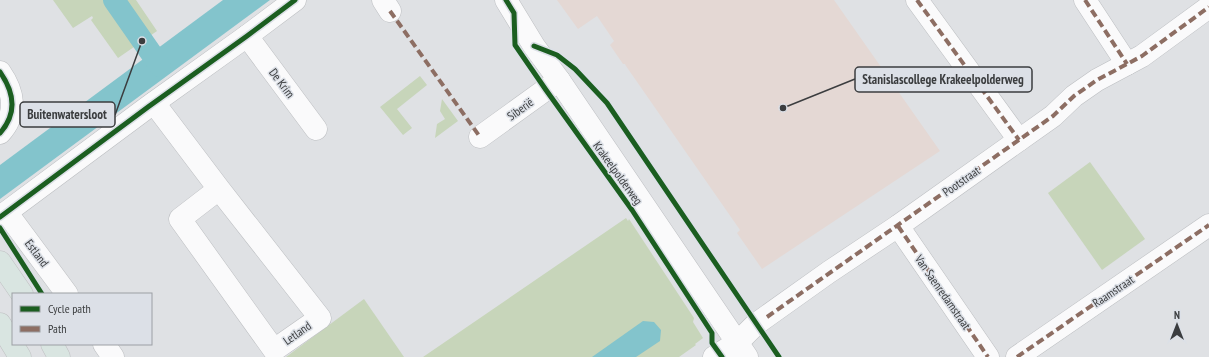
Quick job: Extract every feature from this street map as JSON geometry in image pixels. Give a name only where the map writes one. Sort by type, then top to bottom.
[{"type":"main road","points":[[0,262],[21,293]]},
{"type":"main road","points":[[0,324],[12,344]]},
{"type":"main road","points":[[13,345],[20,357]]},
{"type":"main road","points":[[53,345],[59,357]]},
{"type":"street","points":[[3,215],[295,0]]},
{"type":"street","name":"Krakeelpolderweg","points":[[506,0],[534,46],[559,80],[743,350]]},
{"type":"street","points":[[917,0],[1019,140]]},
{"type":"street","points":[[1085,0],[1126,64]]},
{"type":"street","points":[[1206,0],[1209,7]]},
{"type":"street","name":"Pootstraat","points":[[714,357],[743,350],[762,320],[1056,114],[1074,96],[1097,80],[1142,56],[1209,7]]},
{"type":"street","name":"De Krim","points":[[247,36],[316,129]]},
{"type":"street","points":[[0,72],[11,94],[13,110],[9,120],[0,132]]},
{"type":"street","name":"Siberië","points":[[480,137],[559,80]]},
{"type":"street","name":"Letland","points":[[154,103],[320,318],[274,350],[180,220],[219,189]]},
{"type":"street","name":"Estland","points":[[3,215],[66,293]]},
{"type":"street","name":"Raamstraat","points":[[1017,357],[1209,225]]},
{"type":"street","name":"Van Saenredamstraat","points":[[898,226],[988,357]]},
{"type":"street","points":[[105,345],[113,357]]},
{"type":"shaded area","points":[[557,0],[834,0],[940,151],[762,269],[737,233],[740,230],[625,64],[623,64],[610,45],[614,41],[597,16],[578,29]]},
{"type":"green space","points":[[53,0],[136,0],[157,31],[118,58],[91,20],[93,18],[92,16],[73,28]]},
{"type":"green space","points":[[420,76],[427,85],[397,109],[412,128],[403,135],[380,107]]},
{"type":"green space","points":[[442,99],[458,121],[435,138],[437,124],[445,119],[440,111]]},
{"type":"green space","points":[[1090,162],[1145,239],[1102,270],[1048,193]]},
{"type":"green space","points":[[626,218],[628,221],[629,219],[694,318],[693,322],[703,338],[679,357],[423,357]]},
{"type":"green space","points":[[364,299],[404,357],[286,357]]},
{"type":"water","points":[[223,0],[270,0],[0,199],[0,165]]},
{"type":"water","points":[[643,321],[654,322],[661,330],[660,341],[636,357],[592,357]]},
{"type":"waterway","points":[[114,0],[160,66]]},
{"type":"marked path","points":[[917,0],[1019,140]]},
{"type":"marked path","points":[[1085,0],[1127,64]]},
{"type":"marked path","points":[[767,317],[1053,116],[1074,96],[1097,80],[1142,56],[1209,7]]},
{"type":"marked path","points":[[390,11],[480,137]]},
{"type":"marked path","points":[[1017,357],[1209,225]]},
{"type":"marked path","points":[[898,226],[988,357]]},
{"type":"cycle path","points":[[0,217],[295,0]]},
{"type":"cycle path","points":[[506,0],[514,13],[515,45],[632,210],[712,333],[712,343],[722,357]]},
{"type":"cycle path","points":[[534,46],[557,55],[575,69],[607,103],[779,357]]},
{"type":"cycle path","points":[[0,72],[8,87],[12,102],[10,118],[0,133]]},
{"type":"cycle path","points":[[0,228],[41,293]]},
{"type":"place","name":"Buitenwatersloot","points":[[142,41]]},
{"type":"place","name":"Stanislascollege Krakeelpolderweg","points":[[783,108]]}]
